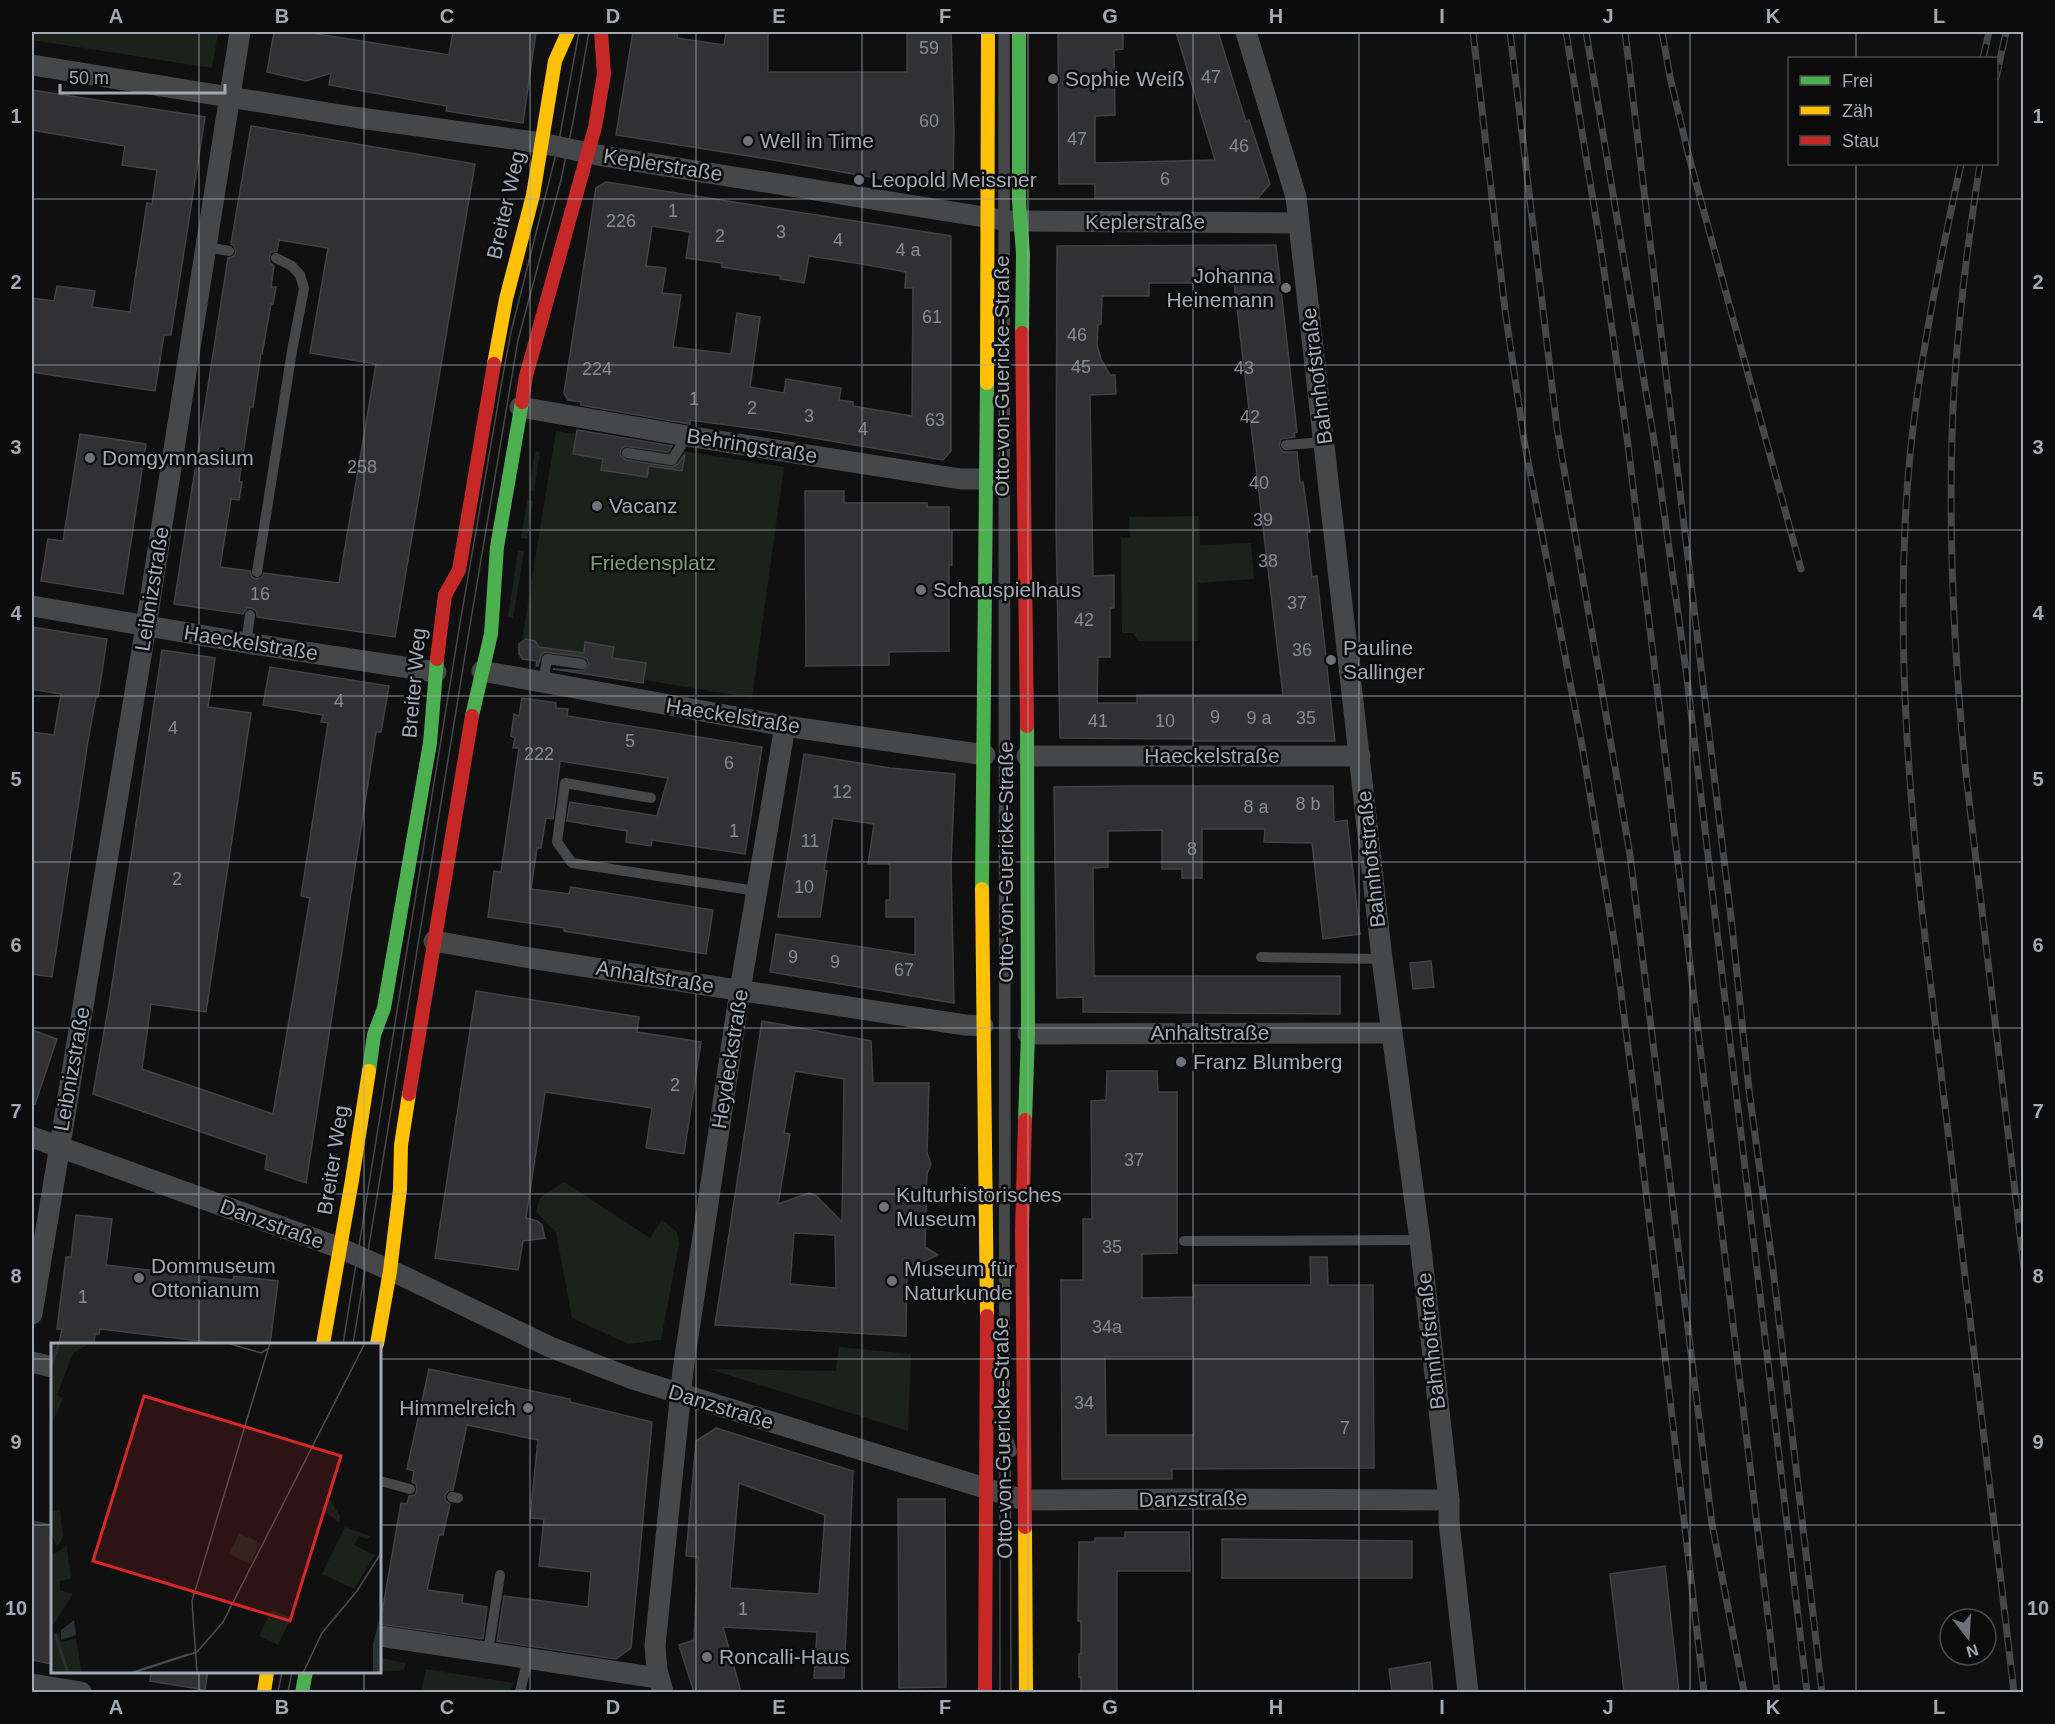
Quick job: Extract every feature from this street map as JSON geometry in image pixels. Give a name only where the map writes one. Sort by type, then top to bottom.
[{"type":"street","name":"Leibnizstraße","points":[[32,1314],[146,626],[240,32]]},
{"type":"street","name":"Breiter Weg","points":[[323,1343],[374,1035],[384,1008],[430,743],[440,627],[446,595],[459,570],[486,405],[504,310],[533,195],[555,61],[568,32]]},
{"type":"street","points":[[377,1343],[390,1271],[401,1178],[401,1144],[470,723],[491,634],[497,547],[525,376],[588,152],[603,84],[601,32]]},
{"type":"street","name":"Otto-von-Guericke-Straße","points":[[985,1692],[987,1252],[982,806],[985,755],[985,479],[1004,220],[988,32]]},
{"type":"street","name":"Otto-von-Guericke-Straße","points":[[1004,220],[1019,201],[1019,32]]},
{"type":"street","name":"Bahnhofstraße","points":[[1246,32],[1296,197],[1382,959],[1420,1240],[1468,1692]]},
{"type":"street","name":"Keplerstraße","points":[[32,65],[231,98],[541,143],[1004,220],[1298,223]]},
{"type":"street","name":"Otto-von-Guericke-Straße","points":[[1004,220],[1023,254],[1021,368],[1027,756],[1028,1034],[1022,1231],[1026,1692]]},
{"type":"street","name":"Behringstraße","points":[[520,407],[962,479],[985,479]]},
{"type":"street","name":"Haeckelstraße","points":[[32,606],[246,643],[436,672]]},
{"type":"street","name":"Haeckelstraße","points":[[482,671],[785,726],[985,755]]},
{"type":"street","name":"Heydeckstraße","points":[[661,1685],[655,1646],[680,1394],[740,990],[785,726]]},
{"type":"street","name":"Haeckelstraße","points":[[1027,756],[1360,756]]},
{"type":"street","name":"Anhaltstraße","points":[[434,941],[530,958],[983,1026]]},
{"type":"street","name":"Anhaltstraße","points":[[1028,1034],[1392,1033]]},
{"type":"street","name":"Danzstraße","points":[[32,1137],[340,1248],[550,1347],[633,1379],[1024,1500],[1449,1500]]},
{"type":"street","points":[[32,1362],[51,1366]]},
{"type":"street","points":[[381,1636],[528,1658],[661,1685]]},
{"type":"street","points":[[264,1692],[267,1673]]},
{"type":"street","points":[[302,1692],[306,1673]]},
{"type":"street","points":[[32,1684],[81,1692]]},
{"type":"lane","points":[[1004,32],[1005,1428],[1024,1500]]},
{"type":"lane","points":[[207,247],[230,251]]},
{"type":"lane","points":[[257,572],[304,288],[300,275],[292,266],[276,258]]},
{"type":"lane","points":[[627,453],[672,460],[687,436]]},
{"type":"lane","points":[[1286,445],[1325,442]]},
{"type":"lane","points":[[246,643],[250,615]]},
{"type":"lane","points":[[543,683],[547,659],[582,664]]},
{"type":"lane","points":[[651,798],[565,783],[557,842],[572,863],[757,891]]},
{"type":"lane","points":[[1261,957],[1382,959]]},
{"type":"lane","points":[[1184,1241],[1420,1240]]},
{"type":"lane","points":[[1000,1443],[1005,1428]]},
{"type":"lane","points":[[987,1489],[997,1454]]},
{"type":"lane","points":[[381,1481],[410,1489]]},
{"type":"lane","points":[[488,1652],[500,1575]]},
{"type":"lane","points":[[520,1692],[528,1658]]},
{"type":"green space","points":[[32,32],[218,32],[212,68],[32,40]]},
{"type":"green space","name":"Friedensplatz","points":[[556,431],[784,467],[752,698],[519,659]]},
{"type":"green space","points":[[535,451],[540,452],[534,491],[529,490]]},
{"type":"green space","points":[[527,500],[533,501],[527,539],[521,538]]},
{"type":"green space","points":[[1199,516],[1200,545],[1251,543],[1254,579],[1198,583],[1198,641],[1138,641],[1133,633],[1122,633],[1121,538],[1130,537],[1129,517]]},
{"type":"green space","points":[[518,550],[524,551],[513,618],[508,617]]},
{"type":"green space","points":[[564,1182],[650,1238],[662,1220],[677,1232],[679,1244],[661,1340],[628,1344],[572,1318],[556,1232],[536,1212],[540,1198]]},
{"type":"green space","points":[[839,1347],[911,1354],[908,1431],[709,1369],[836,1371]]},
{"type":"green space","points":[[381,1658],[406,1663],[404,1669],[381,1671]]},
{"type":"green space","points":[[426,1669],[513,1683],[510,1692],[421,1692]]},
{"type":"building","points":[[274,32],[318,32],[317,34],[449,55],[453,32],[536,32],[523,123],[446,111],[447,106],[329,85],[331,73],[306,81],[267,72]]},
{"type":"building","points":[[633,32],[678,32],[677,38],[724,45],[726,32],[768,32],[768,72],[907,72],[907,32],[951,32],[953,184],[944,190],[616,135]]},
{"type":"building","points":[[1058,32],[1123,32],[1123,49],[1114,50],[1115,115],[1095,116],[1095,163],[1215,160],[1176,32],[1218,32],[1246,122],[1249,120],[1270,184],[1258,198],[1095,198],[1095,184],[1059,184]]},
{"type":"building","points":[[32,90],[205,117],[171,335],[164,335],[155,391],[32,372],[32,298],[54,301],[57,286],[95,291],[92,307],[130,312],[147,203],[152,204],[157,170],[122,165],[125,146],[32,130]]},
{"type":"building","points":[[251,126],[475,164],[395,637],[257,617],[257,612],[252,608],[247,608],[243,614],[174,604],[228,258],[234,256],[236,252],[231,244]],"holes":[[[279,240],[328,248],[310,353],[376,364],[339,583],[264,573],[262,577],[256,579],[252,577],[250,571],[220,567],[231,499],[239,500],[242,482],[239,482],[250,407],[253,407],[261,354],[276,287],[271,287],[274,266],[270,263],[269,258],[271,252],[277,251]]]},
{"type":"building","points":[[606,182],[951,236],[951,451],[943,460],[778,432],[690,420],[690,424],[581,405],[581,402],[568,400],[564,393],[596,188]],"holes":[[[652,226],[690,232],[686,258],[722,263],[722,267],[781,276],[780,279],[804,283],[809,256],[906,272],[905,288],[913,288],[912,416],[853,406],[853,402],[839,400],[841,388],[786,379],[784,393],[750,387],[760,317],[737,313],[731,354],[673,347],[681,295],[662,293],[666,268],[646,266]]]},
{"type":"building","points":[[1276,245],[1297,432],[1294,433],[1295,437],[1281,439],[1279,446],[1283,452],[1297,452],[1300,483],[1303,482],[1310,532],[1307,532],[1312,577],[1317,576],[1335,741],[1060,738],[1056,525],[1057,246]],"holes":[[[1149,283],[1234,283],[1283,695],[1137,695],[1137,703],[1097,703],[1098,657],[1110,657],[1110,608],[1114,608],[1114,575],[1093,576],[1090,395],[1116,394],[1115,375],[1110,375],[1101,359],[1097,345],[1098,325],[1101,324],[1102,296],[1149,296]]]},
{"type":"building","points":[[577,430],[672,446],[668,452],[625,446],[621,449],[620,455],[626,460],[672,467],[678,464],[685,454],[682,471],[649,466],[647,477],[601,470],[603,459],[573,454]]},
{"type":"building","points":[[80,434],[146,444],[123,594],[41,581],[48,539],[63,541]]},
{"type":"building","points":[[805,491],[844,491],[844,503],[927,503],[927,507],[949,507],[952,565],[949,565],[949,651],[889,652],[889,665],[806,666]]},
{"type":"building","points":[[32,627],[107,639],[88,741],[52,977],[32,974],[32,732],[54,735],[61,694],[32,689]]},
{"type":"building","points":[[526,639],[535,641],[539,647],[584,653],[585,642],[614,647],[612,658],[646,663],[643,683],[553,669],[584,671],[589,664],[583,657],[545,652],[536,666],[537,661],[523,659],[519,654],[519,644]]},
{"type":"building","points":[[162,650],[215,658],[208,707],[251,713],[206,1012],[151,1004],[142,1069],[273,1114],[310,898],[301,896],[328,723],[321,722],[323,715],[263,705],[270,667],[389,686],[381,732],[376,732],[306,1183],[265,1169],[267,1155],[93,1094],[110,998]]},
{"type":"building","points":[[522,698],[556,703],[556,708],[568,709],[567,716],[762,747],[745,854],[652,840],[651,846],[626,842],[627,831],[567,821],[570,802],[657,816],[668,778],[560,761],[553,819],[546,818],[541,848],[537,848],[531,889],[569,894],[571,887],[713,910],[706,954],[564,931],[564,928],[488,917],[494,871],[501,872],[519,748],[513,748],[515,738],[511,736],[514,714],[519,716]]},
{"type":"building","points":[[804,754],[890,768],[955,774],[951,864],[954,1003],[770,972],[776,934],[915,955],[915,917],[886,917],[886,900],[890,900],[890,864],[868,864],[874,824],[833,818],[824,870],[827,871],[820,917],[778,917]]},
{"type":"building","points":[[1333,786],[1334,822],[1347,820],[1360,934],[1323,939],[1312,843],[1264,842],[1265,829],[1202,829],[1202,878],[1182,878],[1182,869],[1162,869],[1162,830],[1108,831],[1108,867],[1093,868],[1094,976],[1340,976],[1340,1014],[1083,1012],[1083,997],[1057,998],[1054,787]]},
{"type":"building","points":[[1431,961],[1434,987],[1413,989],[1410,963]]},
{"type":"building","points":[[476,991],[639,1017],[637,1032],[701,1042],[684,1154],[646,1148],[652,1108],[545,1092],[526,1218],[542,1225],[545,1238],[523,1241],[518,1270],[435,1258]]},
{"type":"building","name":"Kulturhistorisches Museum","points":[[762,1021],[871,1041],[873,1083],[929,1083],[927,1153],[931,1164],[927,1174],[925,1247],[938,1255],[907,1269],[906,1336],[715,1325]],"holes":[[[795,1071],[844,1079],[842,1222],[815,1195],[809,1193],[778,1204],[790,1134],[784,1133]],[[794,1233],[835,1235],[836,1288],[790,1284]]]},
{"type":"building","points":[[32,1030],[57,1039],[35,1104],[32,1104]]},
{"type":"building","points":[[1107,1071],[1157,1071],[1158,1092],[1177,1092],[1177,1253],[1142,1254],[1142,1298],[1194,1297],[1193,1285],[1311,1285],[1310,1257],[1327,1257],[1328,1285],[1373,1285],[1374,1468],[1172,1469],[1172,1479],[1062,1479],[1061,1280],[1083,1280],[1083,1219],[1092,1219],[1091,1101],[1106,1100]],"holes":[[[1105,1357],[1194,1357],[1194,1435],[1106,1435]]]},
{"type":"building","name":"Dommuseum Ottonianum","points":[[76,1215],[112,1219],[106,1265],[233,1280],[234,1276],[278,1281],[270,1343],[217,1343],[100,1329],[99,1334],[95,1334],[94,1343],[59,1343],[62,1329],[57,1329],[66,1257],[71,1257]]},
{"type":"building","points":[[429,1369],[570,1399],[570,1402],[652,1422],[631,1648],[616,1659],[497,1641],[504,1596],[588,1607],[591,1572],[539,1566],[544,1519],[530,1518],[538,1440],[467,1425],[453,1490],[449,1490],[445,1495],[445,1500],[450,1504],[443,1535],[439,1535],[427,1590],[463,1595],[462,1603],[487,1607],[483,1639],[381,1624],[401,1503],[407,1504],[409,1496],[415,1495],[417,1490],[416,1484],[412,1482],[414,1471],[407,1469]]},
{"type":"building","points":[[716,1428],[853,1471],[844,1678],[814,1678],[817,1632],[723,1627],[741,1692],[694,1692],[679,1645],[694,1640],[698,1557],[686,1556],[696,1441]],"holes":[[[739,1483],[825,1515],[819,1594],[730,1588]]]},
{"type":"building","points":[[898,1499],[945,1499],[946,1687],[899,1688]]},
{"type":"building","points":[[32,1521],[51,1525],[51,1664],[32,1660]]},
{"type":"building","points":[[1125,1532],[1189,1532],[1190,1571],[1117,1571],[1117,1692],[1081,1692],[1079,1654],[1081,1654],[1081,1621],[1078,1621],[1079,1542],[1095,1542],[1095,1538],[1125,1538]]},
{"type":"building","points":[[1222,1539],[1412,1541],[1412,1578],[1222,1578]]},
{"type":"building","points":[[1665,1566],[1679,1692],[1624,1692],[1610,1574]]},
{"type":"building","points":[[1430,1662],[1433,1692],[1392,1692],[1389,1669]]},
{"type":"building","points":[[151,1673],[208,1673],[205,1690],[150,1681]]},
{"type":"tram line","points":[[343,1343],[459,629],[504,369],[511,332],[558,146],[579,32]]},
{"type":"tram line","points":[[353,1343],[518,340],[561,180],[589,32]]},
{"type":"tram line","points":[[999,32],[1000,1692]]},
{"type":"tram line","points":[[1009,32],[1010,1192]]},
{"type":"tram line","points":[[1010,1393],[1011,1692]]},
{"type":"tram line","points":[[278,1692],[282,1673]]},
{"type":"tram line","points":[[288,1692],[292,1673]]},
{"type":"railway","points":[[1473,32],[1505,310],[1524,440],[1582,745],[1615,946],[1704,1692]]},
{"type":"railway","points":[[1510,32],[1557,428],[1630,855],[1712,1524],[1744,1692]]},
{"type":"railway","points":[[1566,32],[1602,256],[1628,445],[1777,1692]]},
{"type":"railway","points":[[1586,32],[1654,440],[1687,678],[1807,1692]]},
{"type":"railway","points":[[1625,32],[1822,1692]]},
{"type":"railway","points":[[1662,32],[1688,153],[1801,569]]},
{"type":"railway","points":[[1983,57],[1989,32]]},
{"type":"railway","points":[[1998,69],[2006,32]]},
{"type":"railway","points":[[1961,165],[1933,299],[1912,435],[1903,574],[1904,668],[1912,809],[1921,903],[2014,1692]]},
{"type":"railway","points":[[1980,165],[1964,276],[1954,389],[1951,483],[1952,578],[1965,766],[2024,1268]]},
{"type":"traffic: fast","points":[[1019,32],[1022,333]]},
{"type":"traffic: fast","points":[[982,889],[987,383]]},
{"type":"traffic: fast","points":[[472,716],[491,634],[497,547],[522,402]]},
{"type":"traffic: fast","points":[[369,1071],[374,1035],[384,1008],[430,743],[437,659]]},
{"type":"traffic: fast","points":[[1025,1120],[1028,1034],[1027,726]]},
{"type":"traffic: fast","points":[[302,1692],[306,1673]]},
{"type":"traffic: slow","points":[[494,364],[506,299],[533,195],[555,61],[568,32]]},
{"type":"traffic: slow","points":[[987,383],[988,32]]},
{"type":"traffic: slow","points":[[982,889],[987,1316]]},
{"type":"traffic: slow","points":[[323,1343],[369,1071]]},
{"type":"traffic: slow","points":[[377,1343],[390,1271],[400,1189],[401,1145],[409,1094]]},
{"type":"traffic: slow","points":[[1025,1527],[1026,1692]]},
{"type":"traffic: slow","points":[[264,1692],[267,1673]]},
{"type":"traffic: jam","points":[[522,402],[526,376],[595,127],[604,74],[601,32]]},
{"type":"traffic: jam","points":[[1022,333],[1027,726]]},
{"type":"traffic: jam","points":[[437,659],[445,595],[459,570],[494,364]]},
{"type":"traffic: jam","points":[[409,1094],[472,716]]},
{"type":"traffic: jam","points":[[1025,1120],[1022,1231],[1025,1527]]},
{"type":"traffic: jam","points":[[985,1692],[987,1316]]},
{"type":"place","name":"Sophie Weiß","points":[[1053,79]]},
{"type":"place","name":"Well in Time","points":[[748,141]]},
{"type":"place","name":"Leopold Meissner","points":[[859,180]]},
{"type":"place","name":"Johanna Heinemann","points":[[1286,288]]},
{"type":"place","name":"Domgymnasium","points":[[90,458]]},
{"type":"place","name":"Vacanz","points":[[597,506]]},
{"type":"place","name":"Schauspielhaus","points":[[921,590]]},
{"type":"place","name":"Pauline Sallinger","points":[[1331,660]]},
{"type":"place","name":"Franz Blumberg","points":[[1181,1062]]},
{"type":"place","name":"Kulturhistorisches Museum","points":[[884,1207]]},
{"type":"place","name":"Dommuseum Ottonianum","points":[[139,1278]]},
{"type":"place","name":"Museum für Naturkunde","points":[[892,1281]]},
{"type":"place","name":"Himmelreich","points":[[528,1408]]},
{"type":"place","name":"Roncalli-Haus","points":[[707,1657]]}]
